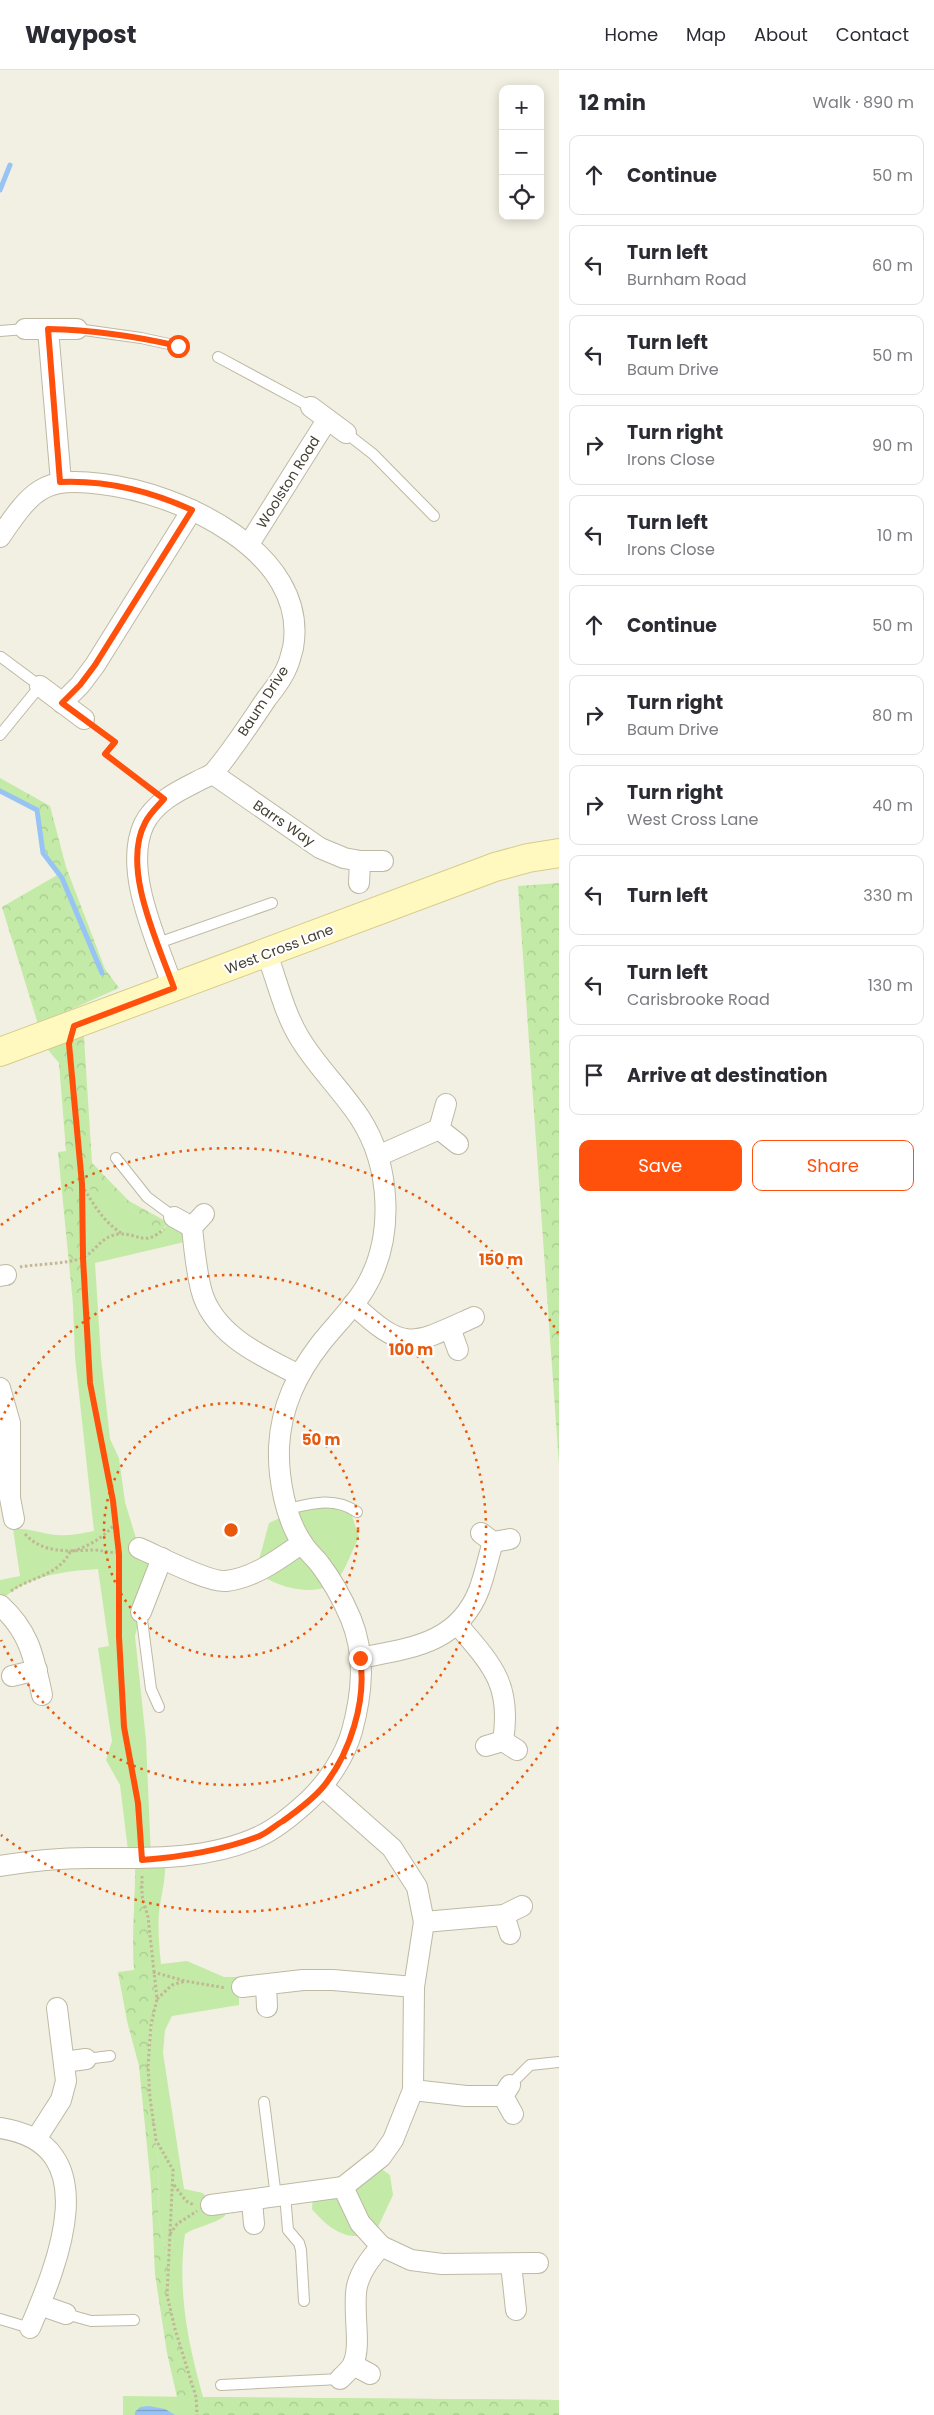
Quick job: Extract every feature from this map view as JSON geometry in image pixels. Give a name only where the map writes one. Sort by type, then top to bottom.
[{"type":"street","points":[[25,329],[77,330]]},
{"type":"street","points":[[48,329],[60,482]]},
{"type":"street","points":[[311,407],[346,433]]},
{"type":"street","name":"Woolston Road","points":[[249,544],[327,420]]},
{"type":"street","name":"Baum Drive","points":[[0,537],[32,495],[45,487],[60,482],[83,481],[117,486],[161,496],[192,510],[249,544],[284,588],[295,626],[287,669],[213,774],[164,799],[144,823],[136,865],[138,884],[174,988]]},
{"type":"street","points":[[62,703],[80,685],[95,665],[192,510]]},
{"type":"street","points":[[40,686],[84,719]]},
{"type":"street","name":"Barrs Way","points":[[213,774],[308,841],[344,858],[360,861],[383,861]]},
{"type":"street","name":"West Cross Lane","points":[[0,1052],[267,954],[495,867],[528,858],[559,853]]},
{"type":"street","points":[[359,883],[360,861]]},
{"type":"street","points":[[0,1866],[85,1858],[142,1860],[217,1850],[259,1837],[298,1810],[323,1787],[349,1744],[360,1702],[362,1673],[352,1621],[319,1563],[302,1543],[288,1509],[282,1482],[279,1449],[282,1422],[288,1398],[299,1375],[321,1343],[366,1287],[382,1236],[386,1209],[378,1156],[361,1120],[316,1064],[297,1034],[267,954]]},
{"type":"street","points":[[439,1129],[446,1104]]},
{"type":"street","points":[[378,1156],[439,1129]]},
{"type":"street","points":[[439,1129],[458,1144]]},
{"type":"street","points":[[174,1217],[198,1221],[201,1290],[213,1315],[231,1335],[257,1354],[299,1375]]},
{"type":"street","points":[[353,1304],[377,1326],[394,1337],[411,1340],[426,1338],[474,1317]]},
{"type":"street","points":[[450,1328],[458,1350]]},
{"type":"street","points":[[0,1388],[10,1423],[5,1498],[14,1519]]},
{"type":"street","points":[[360,1658],[419,1646],[448,1632],[458,1624],[469,1610],[479,1590],[495,1538]]},
{"type":"street","points":[[139,1548],[211,1579],[225,1582],[247,1576],[275,1561],[302,1543]]},
{"type":"street","points":[[141,1612],[162,1558]]},
{"type":"street","points":[[3,1600],[24,1631],[31,1646],[42,1696]]},
{"type":"street","points":[[458,1624],[483,1654],[503,1690],[507,1719],[502,1746]]},
{"type":"street","points":[[12,1676],[37,1670]]},
{"type":"street","points":[[211,2205],[252,2201],[343,2187],[381,2157],[389,2146],[404,2117],[413,2090],[414,1987],[424,1922],[416,1887],[392,1848],[323,1787]]},
{"type":"street","points":[[424,1922],[504,1915],[522,1906]]},
{"type":"street","points":[[504,1915],[510,1934]]},
{"type":"street","points":[[242,1987],[303,1980],[333,1980],[414,1987]]},
{"type":"street","points":[[266,1985],[268,2007]]},
{"type":"street","points":[[36,2139],[61,2100],[66,2081],[57,2008]]},
{"type":"street","points":[[64,2062],[86,2060]]},
{"type":"street","points":[[413,2090],[466,2096],[506,2090],[513,2114]]},
{"type":"street","points":[[0,2128],[14,2130],[36,2139],[51,2154],[63,2176],[68,2200],[63,2238],[30,2328]]},
{"type":"street","points":[[343,2187],[360,2223],[381,2246],[411,2260],[442,2264],[538,2262]]},
{"type":"street","points":[[252,2201],[254,2224]]},
{"type":"street","points":[[354,2373],[356,2348],[354,2304],[357,2285],[366,2264],[381,2246]]},
{"type":"street","points":[[511,2264],[516,2310]]},
{"type":"street","points":[[40,2305],[66,2314]]},
{"type":"lane","points":[[0,332],[25,329]]},
{"type":"lane","points":[[77,330],[141,338],[178,346]]},
{"type":"lane","points":[[218,357],[311,407]]},
{"type":"lane","points":[[346,433],[373,454],[434,516]]},
{"type":"lane","points":[[0,657],[40,686],[0,735]]},
{"type":"lane","points":[[158,943],[272,903]]},
{"type":"lane","points":[[116,1158],[148,1197],[174,1217]]},
{"type":"lane","points":[[288,1509],[317,1502],[333,1502],[349,1507],[357,1512]]},
{"type":"lane","points":[[141,1612],[151,1689],[159,1707]]},
{"type":"lane","points":[[86,2060],[110,2056]]},
{"type":"lane","points":[[506,2090],[530,2065],[559,2062]]},
{"type":"lane","points":[[264,2102],[288,2230],[299,2243],[301,2250],[304,2301]]},
{"type":"lane","points":[[66,2314],[91,2321],[134,2320]]},
{"type":"lane","points":[[0,2319],[30,2328]]},
{"type":"lane","points":[[221,2385],[354,2373]]},
{"type":"path","points":[[84,719],[115,742],[105,754],[164,799]]},
{"type":"path","points":[[74,1026],[69,1044],[82,1184],[83,1258],[90,1383],[116,1523],[119,1554],[119,1637],[124,1727],[138,1803],[142,1860],[142,1896],[148,1917],[157,1998],[151,2025],[148,2066],[150,2097],[156,2140],[173,2170],[174,2185],[169,2234],[167,2295],[174,2329],[196,2397],[197,2415]]},
{"type":"path","points":[[82,1184],[93,1205],[109,1225],[121,1234],[143,1239],[156,1236],[174,1217]]},
{"type":"path","points":[[3,1275],[6,1269],[83,1258],[107,1237],[121,1234]]},
{"type":"path","points":[[14,1519],[29,1538],[40,1545],[70,1552],[94,1550],[119,1554]]},
{"type":"path","points":[[3,1600],[16,1588],[56,1569],[66,1561],[70,1552],[101,1538],[116,1523]]},
{"type":"path","points":[[153,1972],[185,1981],[222,1988],[242,1987]]},
{"type":"path","points":[[157,1998],[172,1985],[185,1981]]},
{"type":"path","points":[[174,2185],[186,2201],[195,2206],[211,2205]]},
{"type":"path","points":[[169,2234],[176,2224],[189,2214],[211,2205]]},
{"type":"green space","points":[[0,778],[50,806],[66,867],[105,969],[119,988],[38,1024],[2,907],[59,874],[43,853],[37,810],[0,791]]},
{"type":"green space","points":[[559,883],[559,1465],[518,886]]},
{"type":"green space","points":[[83,1022],[92,1163],[129,1201],[169,1223],[155,1236],[151,1224],[143,1216],[82,1185],[85,1304],[73,1304],[58,1152],[66,1151],[59,1063],[38,1038]]},
{"type":"green space","points":[[82,1184],[143,1216],[162,1231],[174,1217],[193,1240],[95,1263],[101,1358],[110,1439],[119,1458],[125,1502],[139,1548],[162,1558],[144,1601],[135,1636],[146,1740],[151,1858],[165,1858],[165,1876],[159,1919],[161,1964],[187,1961],[224,1977],[239,1977],[239,2005],[172,2016],[165,2030],[163,2053],[184,2189],[203,2193],[211,2205],[227,2204],[225,2216],[185,2234],[182,2276],[185,2317],[203,2397],[559,2400],[559,2415],[123,2415],[123,2396],[196,2397],[175,2329],[167,2295],[168,2260],[158,2217],[159,2166],[148,2066],[153,2009],[157,1999],[148,1917],[142,1896],[142,1860],[129,1859],[120,1785],[106,1760],[112,1741],[98,1648],[109,1646],[98,1569],[45,1576],[20,1586],[0,1602],[0,1580],[20,1576],[13,1529],[60,1535],[94,1531],[75,1357],[73,1304],[85,1303]]},
{"type":"green space","points":[[309,1504],[349,1507],[359,1537],[340,1576],[332,1584],[311,1590],[286,1587],[264,1577],[256,1571],[269,1523]]},
{"type":"green space","points":[[135,1859],[142,1860],[142,1896],[148,1917],[157,1999],[151,2025],[148,2066],[159,2166],[158,2217],[168,2260],[167,2295],[175,2329],[196,2397],[177,2397],[167,2353],[155,2274],[151,2186],[139,2066],[127,2021],[118,1972],[134,1970]]},
{"type":"green space","points":[[373,2163],[390,2175],[393,2195],[377,2229],[363,2235],[351,2236],[326,2224],[312,2209],[313,2195]]},
{"type":"green space","points":[[196,2397],[559,2400],[559,2415],[202,2415]]},
{"type":"water","points":[[149,2406],[165,2409],[175,2415],[135,2415],[135,2412],[140,2407]]},
{"type":"waterway","points":[[0,190],[10,165]]},
{"type":"waterway","points":[[0,791],[37,810],[43,853],[62,878],[102,973]]},
{"type":"route","points":[[178,346],[141,338],[77,330],[48,329],[60,482],[83,481],[108,484],[161,496],[192,510],[95,665],[80,685],[62,703],[115,742],[105,754],[164,799],[144,823],[139,841],[136,865],[138,884],[174,988],[74,1026],[69,1044],[82,1184],[83,1258],[90,1383],[113,1501],[119,1554],[119,1637],[124,1727],[138,1803],[142,1860],[217,1850],[259,1837],[298,1810],[323,1787],[349,1744],[360,1702],[362,1673],[360,1658]]}]
